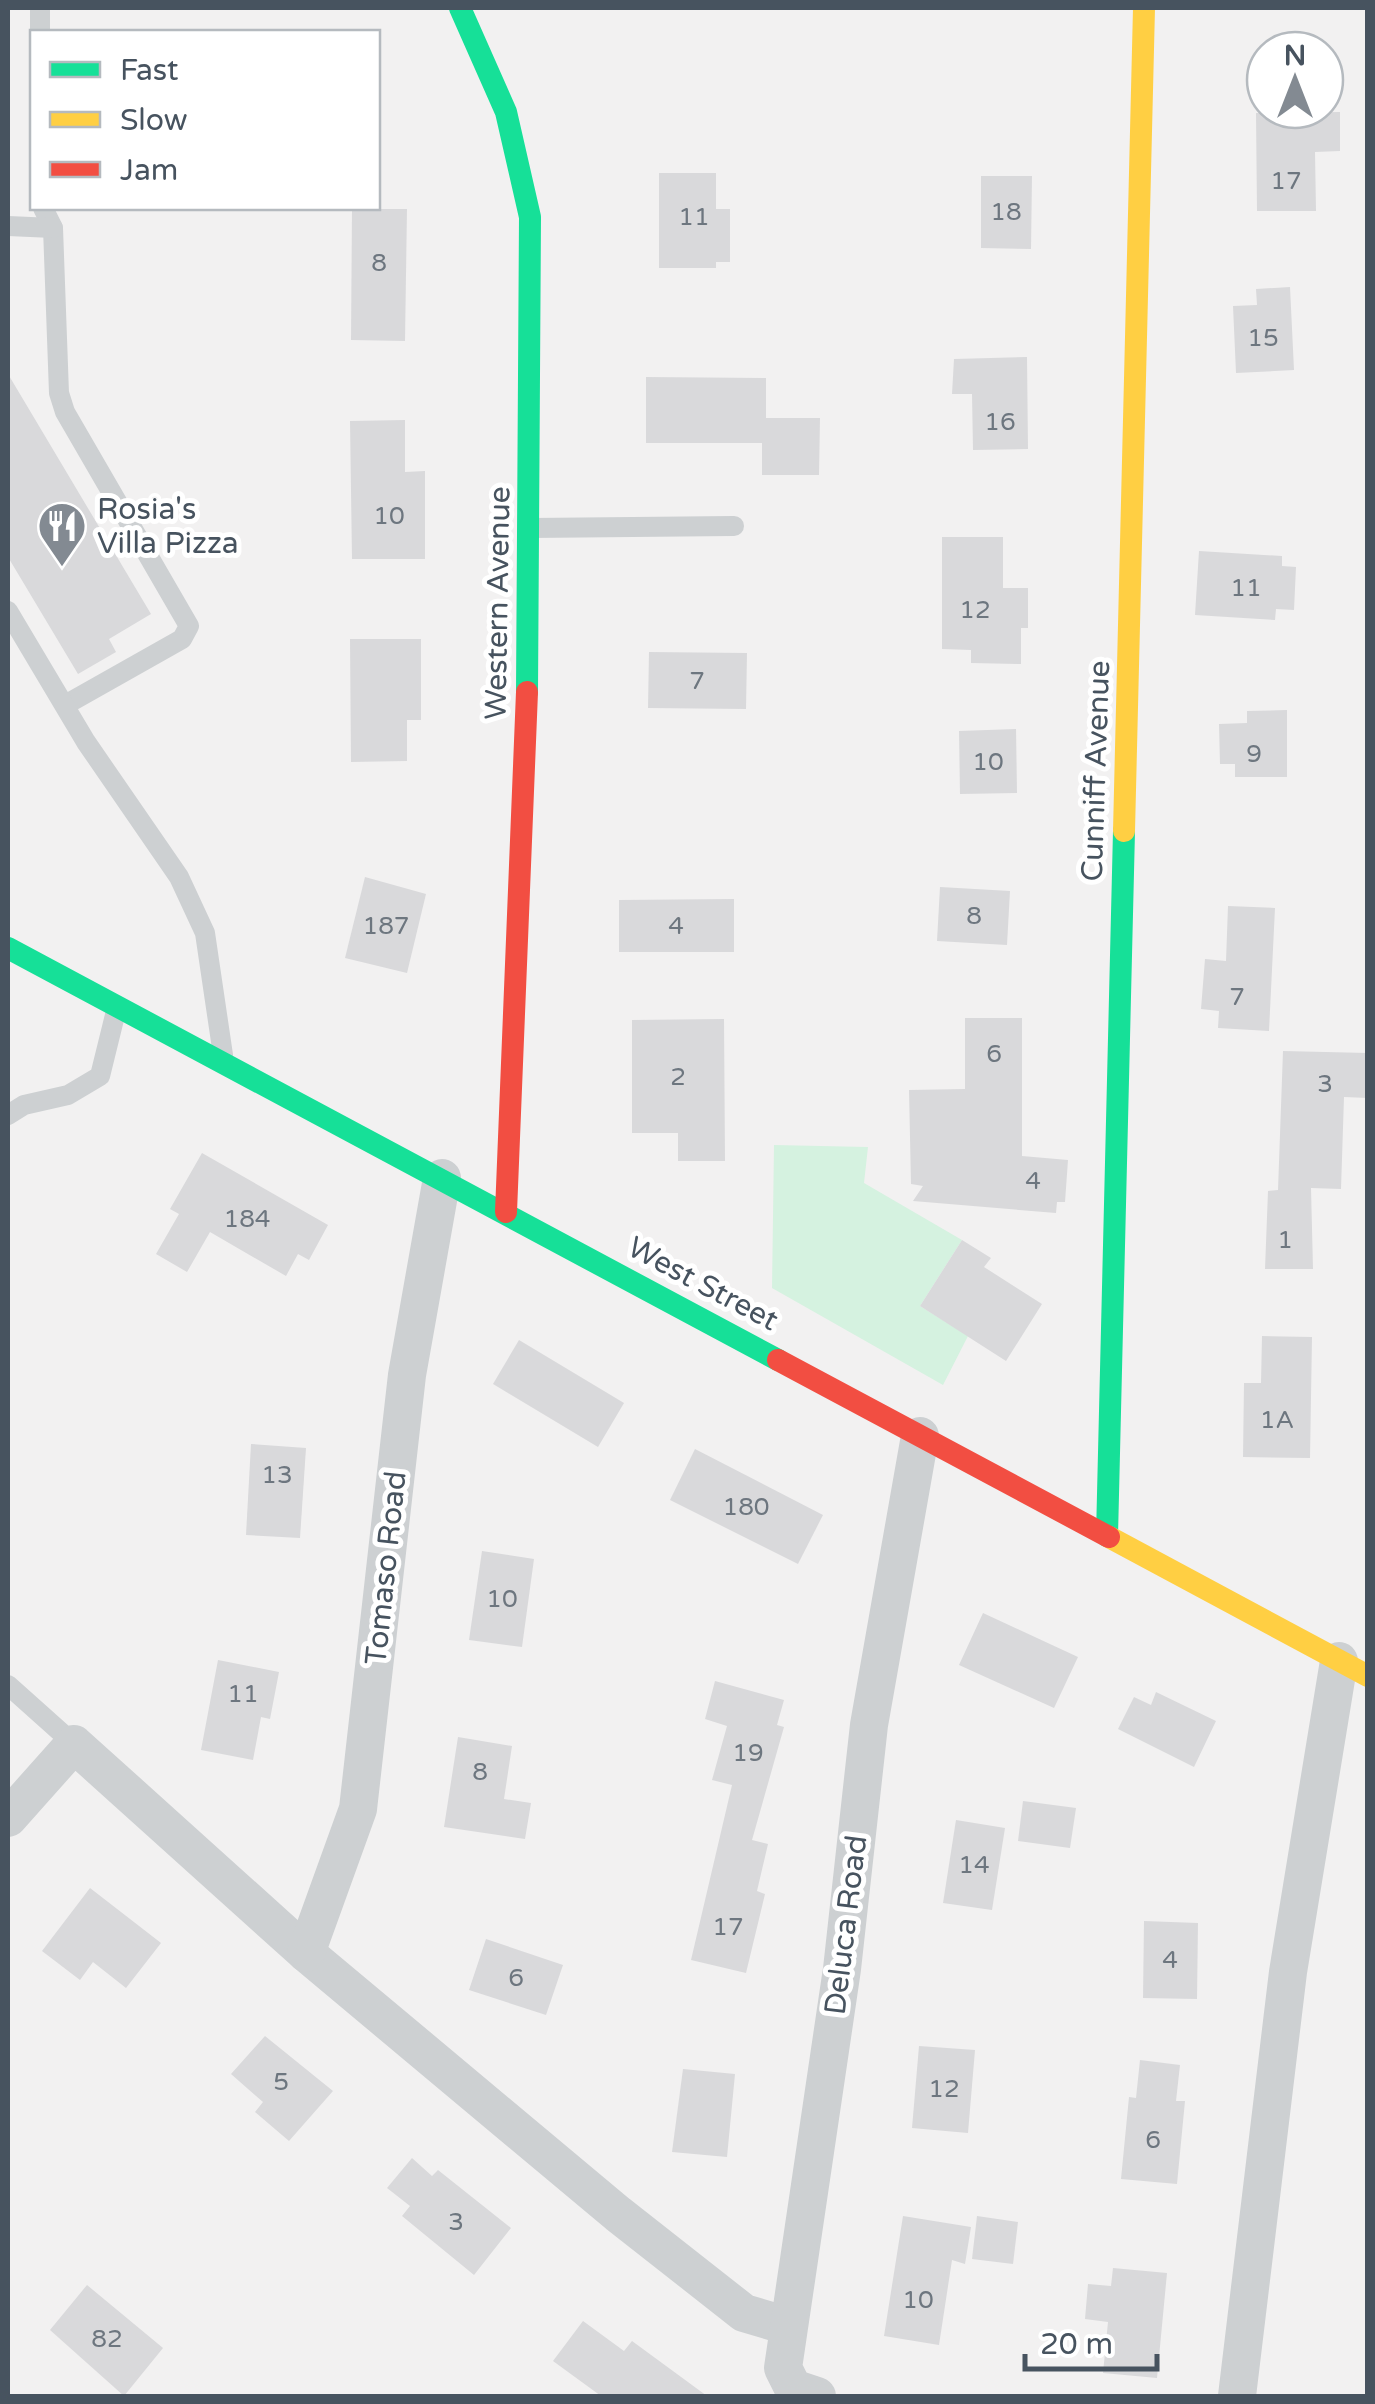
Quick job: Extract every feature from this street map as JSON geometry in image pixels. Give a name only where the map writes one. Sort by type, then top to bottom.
[{"type":"street","name":"Western Avenue","points":[[460,8],[506,112],[530,217],[524,850],[506,1212]]},
{"type":"street","name":"Cunniff Avenue","points":[[1107,1536],[1144,8]]},
{"type":"street","name":"West Street","points":[[8,948],[1353,1669]]},
{"type":"street","name":"Tomaso Road","points":[[306,1952],[358,1809],[407,1375],[442,1178]]},
{"type":"street","name":"Deluca Road","points":[[817,2396],[793,2388],[782,2368],[802,2261],[842,1968],[869,1725],[920,1436]]},
{"type":"street","points":[[1237,2396],[1288,1972],[1353,1669]]},
{"type":"street","points":[[8,1818],[74,1744],[306,1952],[744,2313],[788,2326]]},
{"type":"lane","points":[[44,210],[53,228],[58,383],[64,412],[189,626],[182,640],[65,705]]},
{"type":"lane","points":[[8,226],[53,228]]},
{"type":"lane","points":[[528,528],[734,526]]},
{"type":"lane","points":[[8,611],[179,877],[205,932],[224,1062]]},
{"type":"lane","points":[[8,1116],[24,1105],[68,1095],[100,1076],[117,1006]]},
{"type":"lane","points":[[8,1685],[74,1744]]},
{"type":"green space","points":[[774,1145],[868,1147],[864,1183],[962,1240],[920,1306],[968,1336],[943,1385],[772,1288]]},
{"type":"building","points":[[1256,130],[1340,130],[1340,151],[1315,152],[1316,211],[1257,211]]},
{"type":"building","points":[[659,173],[716,173],[716,209],[730,209],[730,262],[716,262],[716,268],[659,268]]},
{"type":"building","points":[[981,176],[1032,176],[1031,249],[981,248]]},
{"type":"building","points":[[407,209],[405,341],[351,340],[352,210]]},
{"type":"building","points":[[1290,287],[1294,370],[1236,373],[1233,306],[1257,305],[1256,289]]},
{"type":"building","points":[[1027,357],[1028,449],[973,450],[972,394],[952,394],[954,359]]},
{"type":"building","points":[[8,374],[151,614],[109,639],[116,652],[78,674],[8,557]]},
{"type":"building","points":[[646,377],[766,378],[766,418],[820,418],[819,475],[762,475],[762,443],[646,443]]},
{"type":"building","points":[[405,420],[405,472],[425,471],[425,559],[352,559],[350,421]]},
{"type":"building","points":[[942,537],[1003,537],[1003,588],[1028,588],[1028,628],[1021,628],[1021,664],[971,663],[971,650],[942,649]]},
{"type":"building","points":[[1199,551],[1282,556],[1282,566],[1296,567],[1294,610],[1276,609],[1275,620],[1195,615]]},
{"type":"building","points":[[350,639],[421,639],[421,720],[407,720],[407,761],[351,762]]},
{"type":"building","points":[[649,652],[747,653],[746,709],[648,708]]},
{"type":"building","points":[[1287,710],[1287,777],[1235,777],[1235,764],[1220,764],[1219,724],[1247,723],[1247,711]]},
{"type":"building","points":[[1016,729],[1017,793],[960,794],[959,731]]},
{"type":"building","points":[[365,877],[426,894],[407,973],[345,958]]},
{"type":"building","points":[[940,887],[1010,891],[1007,945],[937,941]]},
{"type":"building","points":[[734,899],[734,952],[619,952],[619,900]]},
{"type":"building","points":[[1228,906],[1275,908],[1269,1031],[1218,1028],[1219,1011],[1201,1009],[1205,959],[1226,961]]},
{"type":"building","points":[[965,1018],[1022,1018],[1022,1156],[1068,1160],[1065,1202],[1057,1202],[1056,1213],[913,1201],[923,1186],[911,1184],[909,1090],[965,1089]]},
{"type":"building","points":[[724,1019],[725,1161],[678,1161],[678,1133],[632,1133],[632,1020]]},
{"type":"building","points":[[1283,1051],[1368,1053],[1368,1098],[1344,1097],[1341,1189],[1311,1188],[1313,1269],[1265,1269],[1268,1191],[1278,1190]]},
{"type":"building","points":[[202,1153],[328,1225],[309,1260],[298,1254],[286,1276],[210,1232],[187,1272],[156,1254],[179,1214],[170,1209]]},
{"type":"building","points":[[962,1240],[991,1258],[984,1267],[1042,1304],[1006,1361],[920,1306]]},
{"type":"building","points":[[1262,1336],[1312,1337],[1310,1458],[1243,1457],[1244,1383],[1261,1383]]},
{"type":"building","points":[[519,1340],[624,1403],[598,1447],[493,1384]]},
{"type":"building","points":[[251,1444],[306,1448],[300,1538],[246,1535]]},
{"type":"building","points":[[695,1449],[823,1515],[798,1564],[670,1500]]},
{"type":"building","points":[[482,1551],[534,1559],[522,1647],[469,1640]]},
{"type":"building","points":[[983,1613],[1078,1657],[1054,1708],[959,1665]]},
{"type":"building","points":[[218,1660],[279,1672],[270,1719],[261,1717],[253,1760],[201,1750]]},
{"type":"building","points":[[715,1681],[784,1700],[777,1725],[784,1727],[752,1840],[768,1844],[757,1891],[765,1894],[746,1973],[691,1960],[732,1785],[712,1780],[727,1726],[705,1719]]},
{"type":"building","points":[[1156,1692],[1216,1721],[1194,1767],[1118,1729],[1134,1697],[1151,1705]]},
{"type":"building","points":[[458,1737],[512,1746],[504,1799],[531,1803],[525,1839],[444,1827]]},
{"type":"building","points":[[1023,1801],[1076,1808],[1070,1848],[1018,1841]]},
{"type":"building","points":[[956,1820],[1005,1828],[992,1910],[943,1903]]},
{"type":"building","points":[[90,1888],[161,1943],[126,1988],[93,1962],[80,1980],[42,1951]]},
{"type":"building","points":[[1144,1921],[1198,1923],[1197,1999],[1143,1998]]},
{"type":"building","points":[[486,1939],[563,1965],[546,2015],[469,1990]]},
{"type":"building","points":[[265,2036],[333,2091],[289,2141],[255,2112],[263,2102],[231,2074]]},
{"type":"building","points":[[919,2046],[975,2050],[968,2133],[912,2128]]},
{"type":"building","points":[[1140,2060],[1180,2065],[1176,2101],[1185,2101],[1177,2184],[1121,2179],[1129,2097],[1136,2098]]},
{"type":"building","points":[[683,2069],[735,2074],[727,2157],[672,2152]]},
{"type":"building","points":[[412,2158],[432,2176],[438,2170],[511,2228],[474,2275],[402,2216],[410,2206],[387,2188]]},
{"type":"building","points":[[903,2216],[971,2227],[965,2264],[952,2260],[939,2345],[884,2336]]},
{"type":"building","points":[[977,2216],[1018,2222],[1013,2264],[972,2259]]},
{"type":"building","points":[[1113,2268],[1167,2273],[1157,2378],[1103,2373],[1108,2322],[1085,2319],[1088,2284],[1111,2286]]},
{"type":"building","points":[[87,2285],[163,2348],[124,2396],[50,2330]]},
{"type":"building","points":[[583,2321],[624,2351],[632,2341],[707,2396],[601,2396],[553,2361]]},
{"type":"traffic: fast","points":[[460,8],[506,112],[530,217],[527,692]]},
{"type":"traffic: fast","points":[[1107,1536],[1124,831]]},
{"type":"traffic: fast","points":[[8,948],[778,1360]]},
{"type":"traffic: slow","points":[[1124,831],[1144,8]]},
{"type":"traffic: slow","points":[[1109,1537],[1368,1676]]},
{"type":"traffic: jam","points":[[506,1212],[527,692]]},
{"type":"traffic: jam","points":[[778,1360],[1109,1537]]},
{"type":"place","name":"Rosia's Villa Pizza","points":[[62,568]]}]
